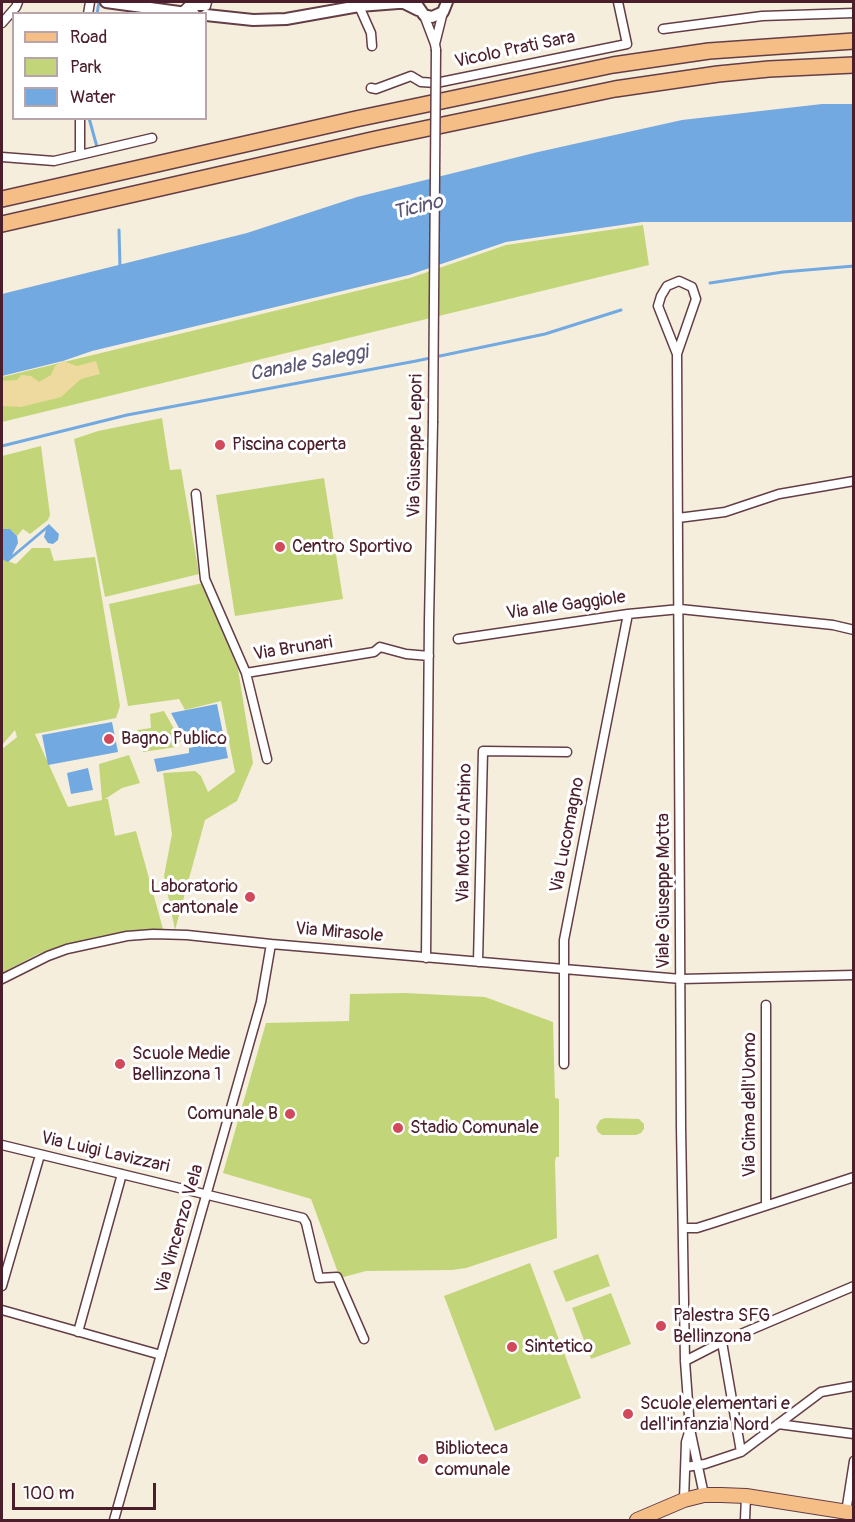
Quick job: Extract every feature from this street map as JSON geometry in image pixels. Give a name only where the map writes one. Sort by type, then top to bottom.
[{"type":"highway","points":[[2,199],[356,118],[613,65],[719,50],[854,40]]},
{"type":"highway","points":[[2,224],[376,139],[615,89],[718,74],[854,64]]},
{"type":"main road","points":[[637,1521],[684,1500],[704,1496],[746,1496],[850,1512]]},
{"type":"street","points":[[2,23],[18,2]]},
{"type":"street","points":[[110,2],[181,12]]},
{"type":"street","points":[[188,12],[188,6],[206,6],[207,2]]},
{"type":"street","points":[[207,15],[253,20],[286,19],[362,4],[404,2],[436,16],[446,4]]},
{"type":"street","name":"Vicolo Prati Sara","points":[[371,88],[376,89],[411,76],[421,82],[436,83],[627,44],[618,2]]},
{"type":"street","points":[[362,4],[371,33],[372,46]]},
{"type":"street","name":"Via Giuseppe Lepori","points":[[426,958],[435,47],[446,4]]},
{"type":"street","name":"Via Giuseppe Lepori","points":[[420,9],[435,47]]},
{"type":"street","points":[[663,29],[762,16],[854,13]]},
{"type":"street","points":[[80,120],[80,154]]},
{"type":"street","points":[[2,157],[48,162],[152,138]]},
{"type":"street","name":"Viale Giuseppe Motta","points":[[677,354],[658,306],[667,286],[679,281],[692,286],[696,299],[677,354],[681,979],[685,1361],[690,1429],[704,1496]]},
{"type":"street","points":[[678,518],[725,512],[778,494],[854,481]]},
{"type":"street","points":[[196,494],[206,579],[246,673]]},
{"type":"street","name":"Via alle Gaggiole","points":[[458,639],[628,614],[680,609],[854,630]]},
{"type":"street","name":"Via Lucomagno","points":[[564,1064],[564,939],[628,614]]},
{"type":"street","name":"Via Brunari","points":[[267,759],[246,673],[374,652],[380,647],[406,654],[429,656]]},
{"type":"street","name":"Via Motto d'Arbino","points":[[478,962],[483,751],[567,752]]},
{"type":"street","name":"Via Mirasole","points":[[2,979],[48,956],[87,944],[127,936],[184,934],[271,944],[681,979],[854,975]]},
{"type":"street","name":"Via Vincenzo Vela","points":[[114,1521],[261,1002],[271,944]]},
{"type":"street","name":"Via Cima dell'Uomo","points":[[766,1005],[766,1205]]},
{"type":"street","name":"Via Luigi Lavizzari","points":[[2,1145],[304,1219],[319,1278],[337,1277],[364,1339]]},
{"type":"street","points":[[2,1286],[40,1155]]},
{"type":"street","points":[[78,1332],[122,1174]]},
{"type":"street","points":[[683,1228],[697,1228],[854,1177]]},
{"type":"street","points":[[685,1361],[722,1342],[854,1286]]},
{"type":"street","points":[[2,1310],[161,1355]]},
{"type":"street","points":[[722,1342],[741,1452]]},
{"type":"street","points":[[686,1467],[741,1452],[821,1392],[854,1386]]},
{"type":"street","points":[[778,1424],[854,1434]]},
{"type":"street","name":"Viale Giuseppe Motta","points":[[684,1500],[686,1442],[690,1429]]},
{"type":"street","points":[[850,1512],[854,1461]]},
{"type":"street","points":[[745,1521],[746,1496]]},
{"type":"green space","points":[[643,225],[649,265],[2,422],[2,377],[410,278],[506,245]]},
{"type":"green space","points":[[162,418],[170,470],[181,469],[199,574],[105,597],[74,439],[98,431]]},
{"type":"green space","points":[[41,446],[50,515],[48,520],[30,534],[23,529],[17,536],[10,529],[2,529],[2,456]]},
{"type":"green space","name":"Centro Sportivo","points":[[324,478],[343,599],[235,616],[216,495]]},
{"type":"green space","points":[[32,548],[50,548],[54,561],[95,557],[120,706],[116,718],[35,734],[68,807],[102,800],[99,764],[129,755],[140,783],[122,788],[105,799],[108,799],[115,836],[136,831],[163,929],[100,936],[38,954],[2,973],[2,749],[17,737],[15,730],[2,745],[2,559],[16,564]]},
{"type":"green space","points":[[203,583],[238,669],[253,763],[237,801],[205,820],[175,930],[164,876],[172,834],[163,773],[195,771],[201,776],[208,792],[235,772],[221,701],[185,710],[179,699],[128,706],[109,604]]},
{"type":"green space","points":[[164,711],[181,741],[176,747],[143,752],[137,730],[151,728],[150,714]]},
{"type":"green space","name":"Stadio Comunale","points":[[405,993],[485,997],[553,1022],[555,1098],[559,1099],[559,1157],[556,1157],[555,1162],[557,1238],[466,1268],[366,1271],[340,1278],[311,1199],[223,1173],[266,1023],[349,1021],[350,994]]},
{"type":"green space","points":[[605,1118],[639,1119],[644,1124],[644,1129],[636,1135],[602,1135],[596,1127],[600,1120]]},
{"type":"green space","points":[[598,1254],[610,1286],[566,1302],[553,1271]]},
{"type":"green space","name":"Sintetico","points":[[530,1263],[581,1398],[495,1431],[444,1296]]},
{"type":"green space","points":[[611,1293],[631,1344],[591,1359],[572,1308]]},
{"type":"sand","points":[[63,361],[77,366],[96,361],[100,374],[81,379],[61,397],[21,407],[2,406],[2,381],[17,380],[21,375],[31,376],[39,382],[51,375],[55,366]]},
{"type":"water","name":"Ticino","points":[[822,104],[853,104],[853,222],[642,222],[506,242],[409,275],[92,351],[63,361],[2,376],[2,294],[247,233],[357,197],[538,152],[682,120]]},
{"type":"water","points":[[49,524],[59,534],[58,540],[53,544],[48,543],[44,537],[46,530],[8,562],[2,559],[2,529],[10,529],[17,536],[18,543],[12,555]]},
{"type":"water","points":[[217,704],[228,758],[157,772],[154,759],[189,753],[189,748],[209,744],[206,734],[201,735],[202,743],[188,745],[171,713]]},
{"type":"water","points":[[112,722],[118,752],[48,765],[42,735]]},
{"type":"water","points":[[88,768],[93,790],[71,794],[67,773]]},
{"type":"waterway","points":[[97,12],[99,2]]},
{"type":"waterway","points":[[90,120],[97,147]]},
{"type":"waterway","points":[[119,230],[120,267]]},
{"type":"waterway","name":"Canale Saleggi","points":[[710,283],[783,272],[854,266]]},
{"type":"waterway","name":"Canale Saleggi","points":[[2,446],[127,415],[416,361],[545,334],[621,310]]},
{"type":"place","name":"Piscina coperta","points":[[220,445]]},
{"type":"place","name":"Centro Sportivo","points":[[280,547]]},
{"type":"place","name":"Bagno Publico","points":[[109,739]]},
{"type":"place","name":"Laboratorio cantonale","points":[[250,897]]},
{"type":"place","name":"Scuole Medie Bellinzona 1","points":[[120,1064]]},
{"type":"place","name":"Comunale B","points":[[290,1114]]},
{"type":"place","name":"Stadio Comunale","points":[[398,1128]]},
{"type":"place","name":"Palestra SFG Bellinzona","points":[[661,1326]]},
{"type":"place","name":"Sintetico","points":[[512,1347]]},
{"type":"place","name":"Scuole elementari e dell'infanzia Nord","points":[[628,1414]]},
{"type":"place","name":"Biblioteca comunale","points":[[423,1459]]}]
